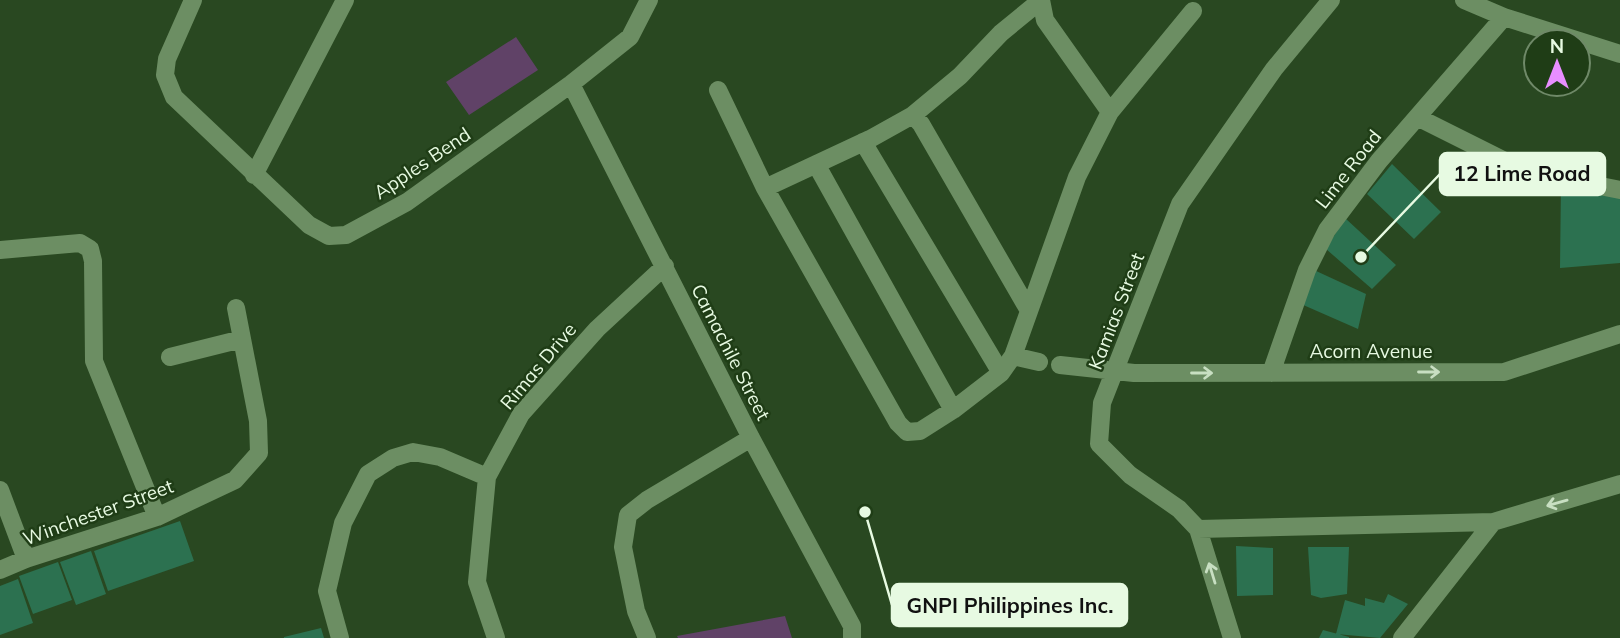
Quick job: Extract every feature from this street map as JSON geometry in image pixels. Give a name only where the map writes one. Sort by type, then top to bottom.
[{"type":"street","name":"Apples Bend","points":[[193,0],[167,59],[165,75],[174,97],[309,225],[330,236],[346,235],[407,202],[571,84],[630,37],[649,0]]},
{"type":"street","points":[[254,175],[345,0]]},
{"type":"street","name":"Kamias Street","points":[[1233,638],[1198,529],[1179,509],[1130,475],[1099,444],[1102,403],[1180,204],[1274,69],[1331,0]]},
{"type":"street","points":[[1464,0],[1504,18],[1620,54]]},
{"type":"street","points":[[765,188],[913,115],[960,76],[1001,33],[1040,1],[1045,20],[1110,112]]},
{"type":"street","points":[[719,90],[765,188],[898,423],[907,432],[920,431],[953,410],[1000,373],[1013,356],[1077,177],[1110,112],[1194,11]]},
{"type":"street","name":"Lime Road","points":[[1271,373],[1307,270],[1327,230],[1354,192],[1504,18]]},
{"type":"street","name":"Camachile Street","points":[[571,84],[751,438],[852,626],[852,638]]},
{"type":"street","points":[[913,115],[921,124],[1028,309]]},
{"type":"street","points":[[1417,117],[1525,171],[1620,190]]},
{"type":"street","points":[[863,142],[1000,373]]},
{"type":"street","points":[[816,164],[953,410]]},
{"type":"street","points":[[0,250],[80,243],[90,248],[93,261],[94,361],[157,517]]},
{"type":"street","name":"Rimas Drive","points":[[496,638],[477,582],[487,477],[521,414],[597,329],[665,266]]},
{"type":"street","name":"Winchester Street","points":[[0,570],[26,559],[157,517],[235,481],[259,453],[258,421],[236,308]]},
{"type":"street","name":"Acorn Avenue","points":[[1060,365],[1134,373],[1504,372],[1620,334]]},
{"type":"street","points":[[170,357],[242,339]]},
{"type":"street","points":[[1013,356],[1039,362]]},
{"type":"street","points":[[647,638],[636,611],[623,547],[628,515],[646,500],[751,438]]},
{"type":"street","points":[[340,638],[327,591],[343,523],[368,474],[393,458],[414,452],[440,457],[487,477]]},
{"type":"street","points":[[1198,529],[1493,522],[1620,484]]},
{"type":"street","points":[[0,490],[26,559]]},
{"type":"street","points":[[1402,638],[1493,522]]},
{"type":"shaded area","points":[[516,37],[538,70],[469,115],[446,82]]},
{"type":"shaded area","points":[[785,616],[792,638],[677,636]]},
{"type":"building","points":[[1392,164],[1441,212],[1414,239],[1367,194]]},
{"type":"building","points":[[1561,182],[1620,193],[1620,263],[1560,268]]},
{"type":"building","points":[[1345,218],[1396,265],[1372,289],[1326,249]]},
{"type":"building","points":[[1314,270],[1366,294],[1358,329],[1301,304]]},
{"type":"building","points":[[180,521],[194,561],[108,591],[94,551]]},
{"type":"building","points":[[1236,546],[1273,548],[1273,595],[1237,596]]},
{"type":"building","points":[[1308,547],[1349,547],[1347,594],[1321,598],[1311,595]]},
{"type":"building","points":[[91,551],[106,594],[76,605],[60,562]]},
{"type":"building","points":[[58,562],[72,600],[33,614],[19,576]]},
{"type":"building","points":[[18,579],[33,623],[0,635],[0,586]]},
{"type":"building","points":[[1388,594],[1408,604],[1380,638],[1336,634],[1345,600],[1365,606],[1365,598],[1384,603]]},
{"type":"building","points":[[321,628],[324,638],[284,638],[284,637]]},
{"type":"building","points":[[1323,630],[1349,637],[1349,638],[1319,638]]},
{"type":"place","name":"12 Lime Road","points":[[1361,257]]},
{"type":"place","name":"GNPI Philippines Inc.","points":[[865,512]]}]
